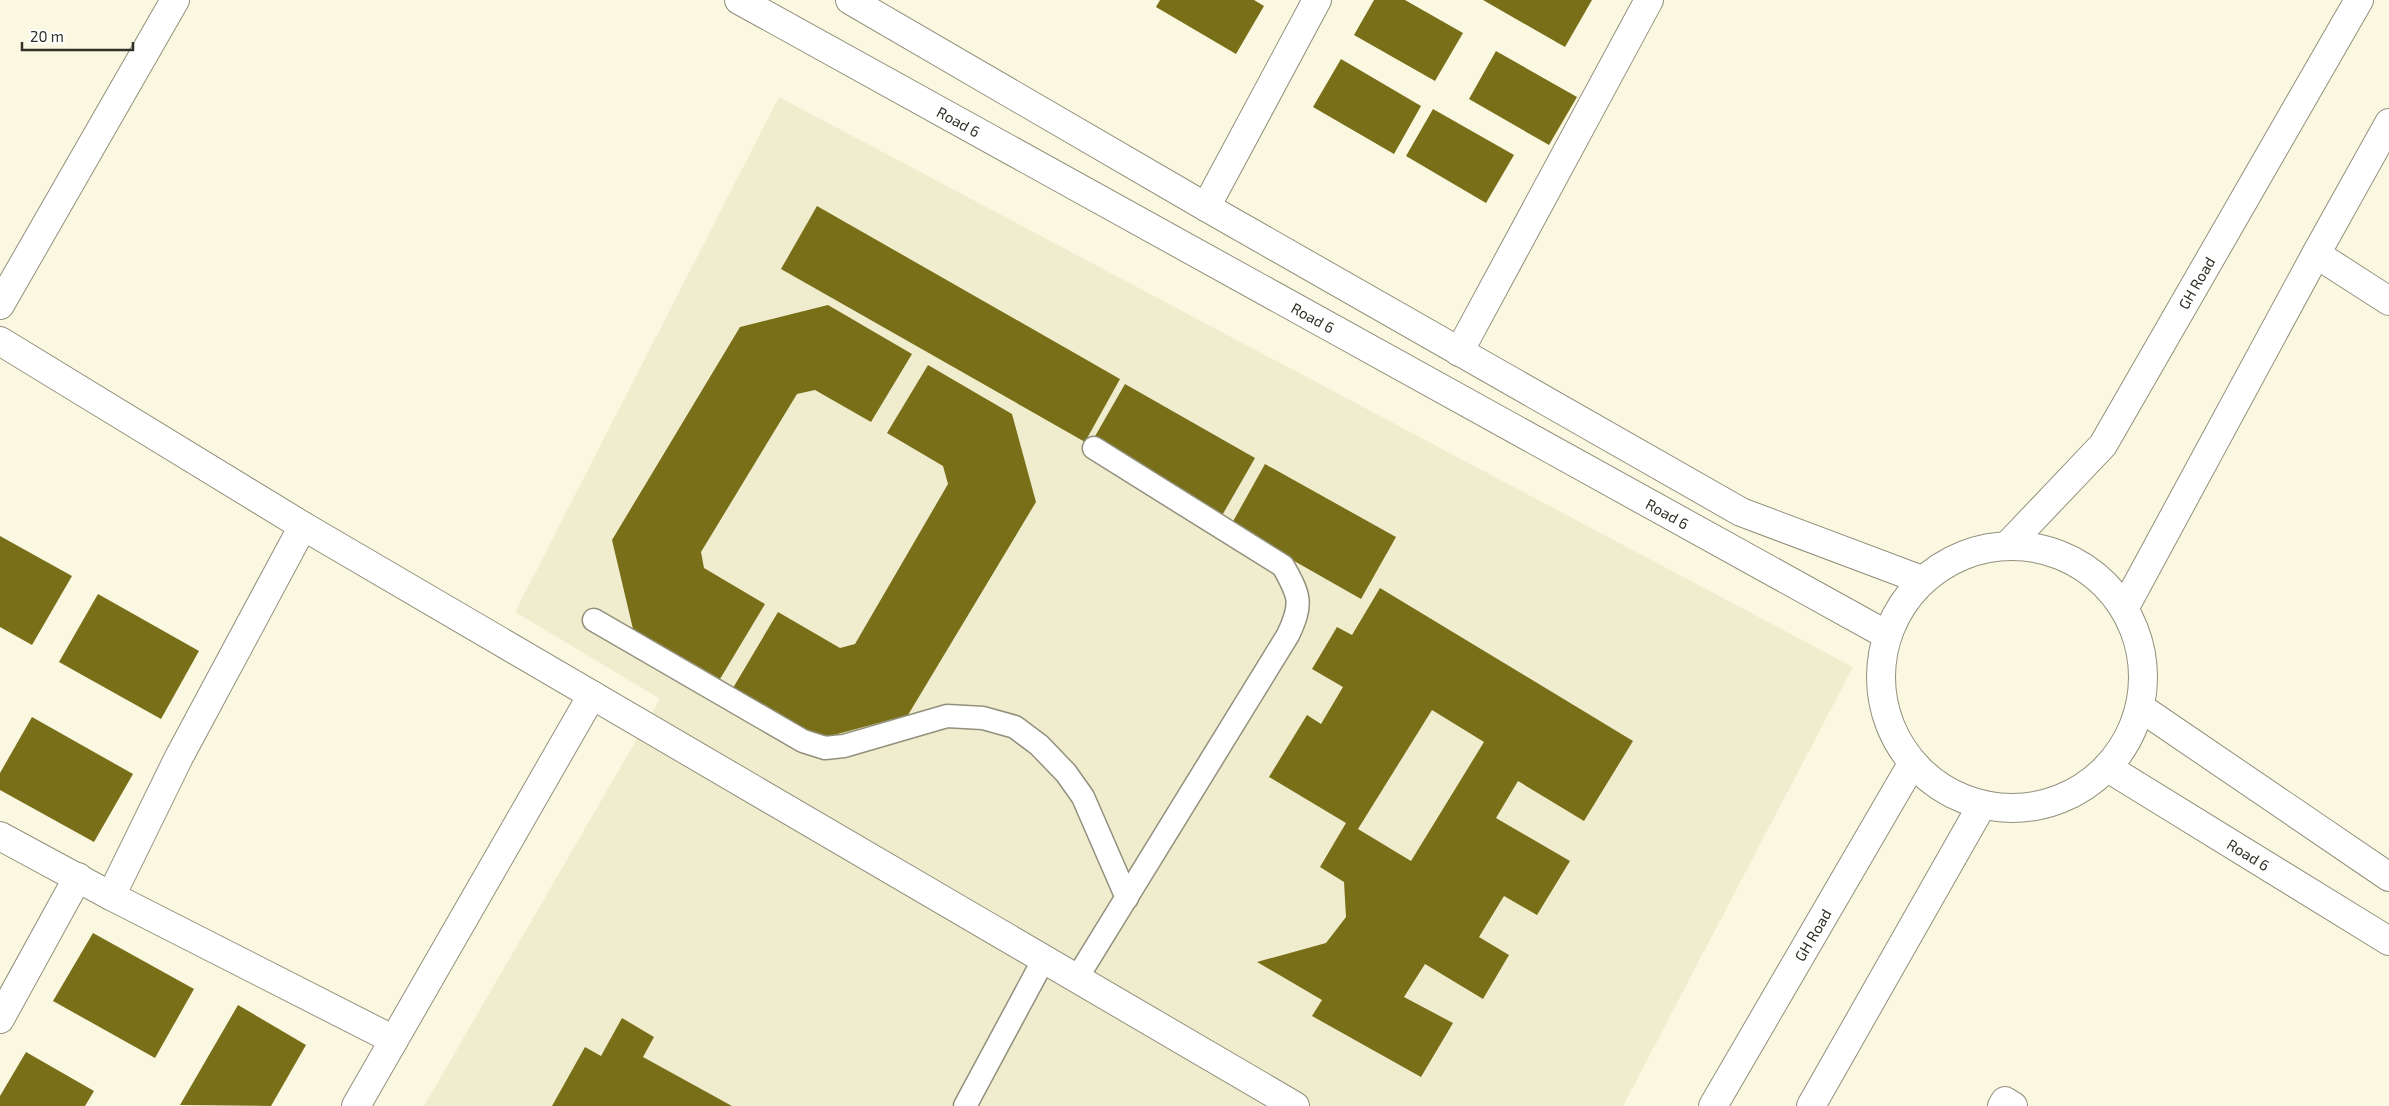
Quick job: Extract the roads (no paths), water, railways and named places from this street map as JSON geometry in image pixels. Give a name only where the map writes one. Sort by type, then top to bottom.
[{"type":"street","points":[[0,305],[175,0]]},
{"type":"street","name":"Road 6","points":[[739,0],[1887,635]]},
{"type":"street","points":[[850,0],[1206,207],[1741,512],[1922,580]]},
{"type":"street","points":[[1206,207],[1317,0]]},
{"type":"street","points":[[1459,352],[1649,0]]},
{"type":"street","name":"GH Road","points":[[2008,545],[2102,445],[2358,0]]},
{"type":"street","points":[[2125,607],[2389,123]]},
{"type":"street","points":[[2316,254],[2389,301]]},
{"type":"street","points":[[0,341],[303,526],[1295,1106]]},
{"type":"street","points":[[111,896],[179,757],[303,526]]},
{"type":"street","points":[[2008,545],[2054,552],[2094,573],[2125,607],[2139,639],[2145,673],[2141,708],[2129,740],[2108,768],[2072,795],[2028,808],[1982,806],[1956,797],[1933,783],[1912,764],[1893,735],[1882,703],[1880,668],[1887,635],[1901,606],[1922,580],[1948,562],[1976,550],[2008,545]]},
{"type":"street","points":[[356,1106],[592,695]]},
{"type":"street","points":[[2141,708],[2389,877]]},
{"type":"street","name":"GH Road","points":[[1714,1106],[1912,764]]},
{"type":"street","name":"Road 6","points":[[2108,768],[2389,941]]},
{"type":"street","points":[[1811,1106],[1982,806]]},
{"type":"street","points":[[0,836],[111,896],[394,1040]]},
{"type":"street","points":[[0,1019],[78,877]]},
{"type":"street","points":[[2002,1106],[2005,1101],[2013,1106]]},
{"type":"lane","points":[[1077,978],[1288,635],[1298,613],[1297,590],[1283,566],[1094,448]]},
{"type":"lane","points":[[594,620],[803,741],[826,748],[844,746],[947,716],[983,718],[1015,727],[1045,752],[1066,773],[1083,798],[1127,898]]},
{"type":"lane","points":[[965,1106],[1044,958]]}]
